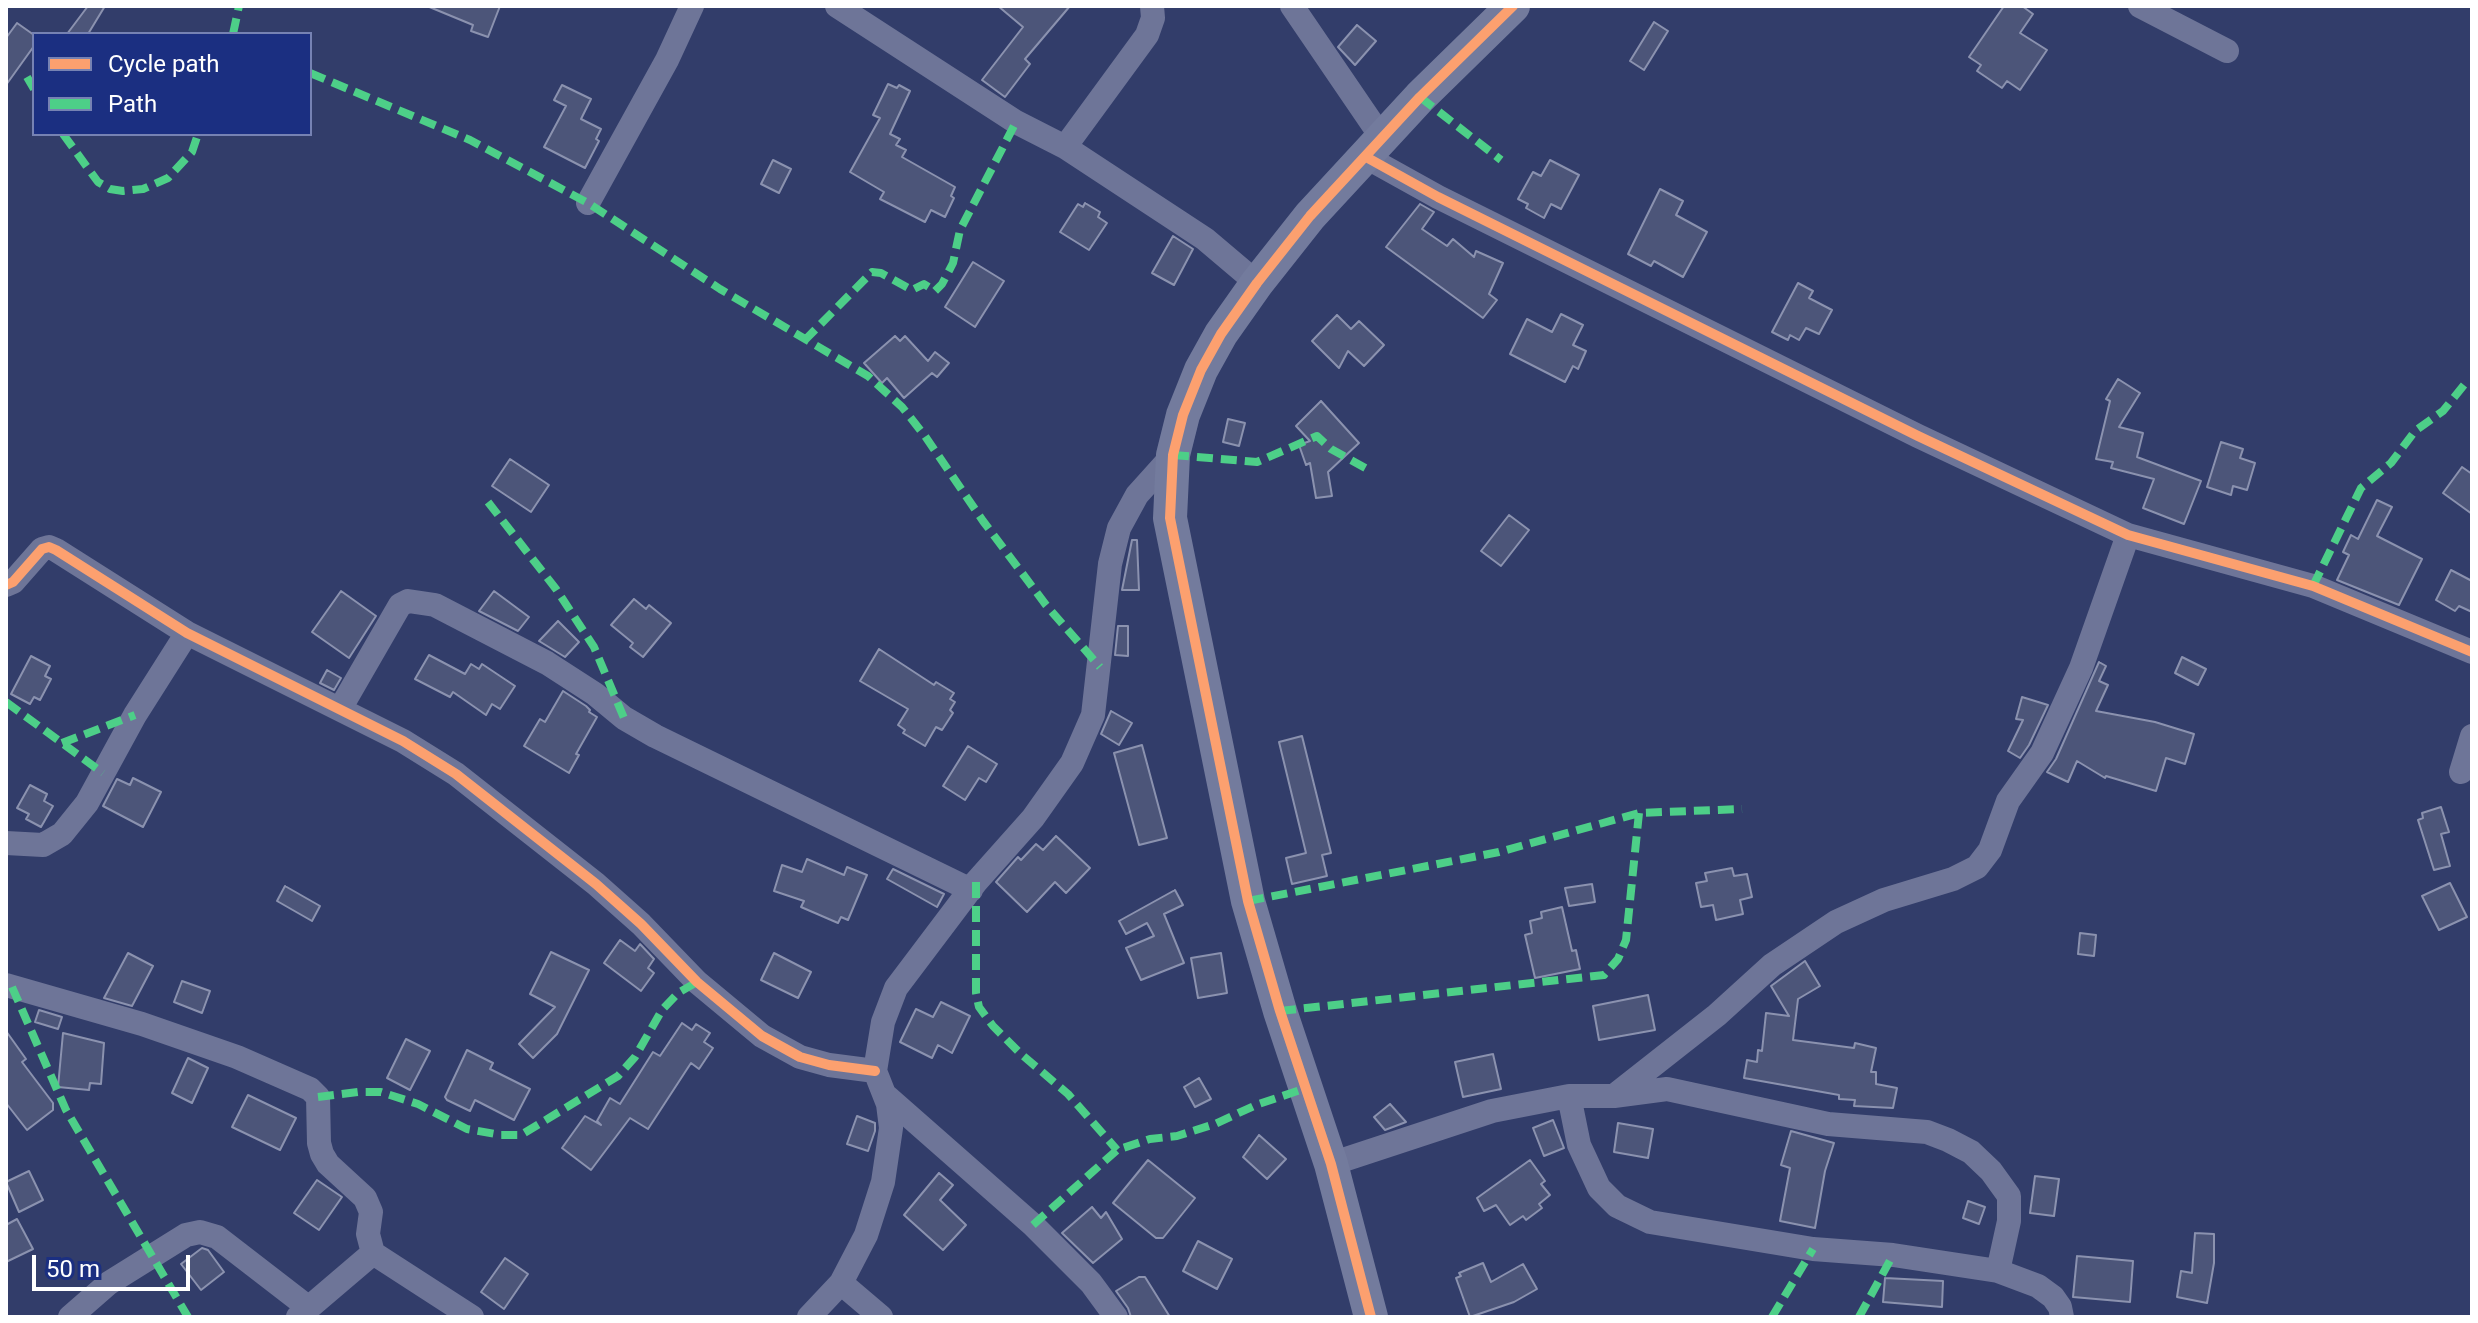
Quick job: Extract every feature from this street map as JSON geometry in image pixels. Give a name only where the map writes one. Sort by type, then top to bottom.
[{"type":"street","points":[[588,203],[667,60],[692,6]]},
{"type":"street","points":[[837,6],[1016,122],[1065,147],[1205,239],[1257,283]]},
{"type":"street","points":[[1065,147],[1147,35],[1153,18],[1152,6]]},
{"type":"street","points":[[1292,6],[1374,148],[1544,251],[1918,436],[2128,535],[2313,586],[2472,652]]},
{"type":"street","points":[[1371,1317],[1331,1164],[1280,1011],[1248,901],[1170,518],[1173,455],[1183,415],[1201,370],[1221,334],[1257,283],[1310,216],[1513,6]]},
{"type":"street","points":[[2140,6],[2227,51]]},
{"type":"street","points":[[809,1317],[841,1283],[866,1235],[883,1182],[891,1128],[879,1082],[883,1022],[896,988],[971,890],[1033,818],[1072,763],[1093,715],[1110,564],[1119,528],[1137,495],[1173,455]]},
{"type":"street","points":[[1614,1096],[1717,1015],[1772,965],[1836,922],[1884,900],[1953,879],[1977,867],[1990,850],[2008,801],[2042,753],[2081,668],[2128,535]]},
{"type":"street","points":[[6,585],[13,582],[42,549],[49,547],[187,633],[403,741],[456,774],[596,884],[641,924],[697,982],[762,1036],[800,1057],[879,1082],[1033,1225],[1091,1283],[1116,1317]]},
{"type":"street","points":[[340,709],[400,605],[408,601],[435,605],[547,663],[595,694],[624,718],[655,736],[971,890]]},
{"type":"street","points":[[6,843],[43,845],[62,834],[87,803],[135,715],[187,633]]},
{"type":"street","points":[[2461,772],[2472,736]]},
{"type":"street","points":[[6,985],[156,1029],[237,1057],[310,1089],[318,1097],[322,1154],[328,1164],[365,1198],[371,1212],[368,1234],[373,1253],[472,1317]]},
{"type":"street","points":[[1331,1164],[1492,1111],[1569,1096],[1614,1096],[1667,1089],[1828,1124],[1927,1132],[1971,1152],[1991,1171],[2009,1196],[2009,1221],[1998,1271]]},
{"type":"street","points":[[1569,1096],[1579,1145],[1599,1188],[1617,1206],[1650,1222],[1783,1245],[1893,1255],[1998,1271],[2038,1286],[2053,1297],[2062,1317]]},
{"type":"street","points":[[70,1317],[109,1283],[186,1235],[200,1232],[217,1237],[303,1312],[373,1253]]},
{"type":"street","points":[[841,1283],[881,1317]]},
{"type":"building","points":[[88,6],[105,6],[89,32],[68,32]]},
{"type":"building","points":[[427,6],[500,6],[488,37],[471,31],[473,25]]},
{"type":"building","points":[[998,6],[1070,6],[1025,59],[1030,64],[1005,97],[982,80],[1023,27]]},
{"type":"building","points":[[2004,6],[2022,6],[2033,14],[2020,33],[2047,50],[2020,90],[2007,81],[2002,88],[1977,71],[1981,65],[1969,57]]},
{"type":"building","points":[[1654,22],[1668,31],[1644,70],[1630,61]]},
{"type":"building","points":[[17,23],[32,34],[32,49],[6,85],[6,38]]},
{"type":"building","points":[[1357,25],[1376,41],[1355,65],[1338,47]]},
{"type":"building","points":[[888,84],[910,91],[890,134],[900,139],[896,145],[906,150],[902,157],[955,187],[951,196],[954,198],[945,217],[931,210],[925,222],[880,199],[884,192],[850,172],[880,118],[873,115]]},
{"type":"building","points":[[562,85],[591,99],[581,119],[601,129],[596,139],[599,141],[585,168],[544,147],[566,106],[554,100]]},
{"type":"building","points":[[773,160],[791,169],[779,193],[761,184]]},
{"type":"building","points":[[1550,160],[1579,175],[1561,209],[1551,204],[1544,218],[1526,208],[1528,204],[1518,199],[1533,172],[1541,176]]},
{"type":"building","points":[[1660,189],[1683,201],[1676,215],[1707,232],[1683,277],[1654,261],[1651,266],[1628,254]]},
{"type":"building","points":[[1085,203],[1100,212],[1098,217],[1107,223],[1089,250],[1060,232],[1078,204],[1083,207]]},
{"type":"building","points":[[1420,204],[1434,212],[1422,229],[1447,246],[1453,239],[1474,257],[1476,251],[1503,263],[1489,294],[1497,300],[1483,318],[1386,247]]},
{"type":"building","points":[[1173,236],[1193,249],[1174,285],[1152,273]]},
{"type":"building","points":[[973,262],[1004,281],[975,327],[945,307]]},
{"type":"building","points":[[1798,283],[1813,291],[1809,298],[1832,310],[1819,334],[1806,328],[1799,340],[1790,335],[1788,340],[1772,332]]},
{"type":"building","points":[[1561,314],[1583,325],[1573,345],[1586,351],[1578,369],[1573,366],[1565,382],[1510,354],[1527,319],[1552,332]]},
{"type":"building","points":[[1337,315],[1351,329],[1359,321],[1384,345],[1364,366],[1348,351],[1339,368],[1312,341]]},
{"type":"building","points":[[895,336],[900,341],[905,336],[928,361],[935,352],[949,363],[937,377],[932,373],[904,398],[887,378],[882,383],[864,363]]},
{"type":"building","points":[[2118,379],[2140,393],[2119,427],[2143,433],[2137,457],[2201,481],[2184,524],[2143,508],[2154,479],[2111,468],[2113,462],[2096,459],[2110,401],[2106,399]]},
{"type":"building","points":[[1321,401],[1359,443],[1328,472],[1332,496],[1316,498],[1310,463],[1306,465],[1299,445],[1310,441],[1296,426]]},
{"type":"building","points":[[1228,419],[1245,423],[1239,446],[1223,442]]},
{"type":"building","points":[[2221,442],[2243,449],[2240,458],[2255,463],[2247,490],[2233,486],[2231,495],[2207,487]]},
{"type":"building","points":[[510,459],[549,485],[531,512],[492,486]]},
{"type":"building","points":[[2462,467],[2472,474],[2472,514],[2443,493]]},
{"type":"building","points":[[2377,500],[2392,507],[2377,536],[2422,559],[2399,605],[2337,580],[2349,555],[2343,552],[2351,535],[2358,539]]},
{"type":"building","points":[[1509,515],[1529,530],[1501,566],[1481,551]]},
{"type":"building","points":[[1132,540],[1137,540],[1139,590],[1122,590]]},
{"type":"building","points":[[2451,570],[2472,581],[2472,612],[2459,606],[2455,611],[2436,600]]},
{"type":"building","points":[[341,591],[376,616],[349,658],[312,632]]},
{"type":"building","points":[[494,591],[529,617],[518,631],[479,611]]},
{"type":"building","points":[[634,599],[646,609],[649,605],[671,623],[643,657],[630,647],[633,643],[611,625]]},
{"type":"building","points":[[558,621],[579,642],[565,657],[539,641]]},
{"type":"building","points":[[1118,626],[1128,626],[1128,656],[1115,655]]},
{"type":"building","points":[[879,649],[934,685],[936,682],[954,693],[950,699],[955,702],[950,710],[953,713],[942,730],[936,727],[925,746],[903,733],[905,730],[898,725],[908,709],[860,681]]},
{"type":"building","points":[[429,655],[465,674],[471,664],[479,669],[482,664],[515,686],[500,709],[492,704],[486,715],[453,692],[450,697],[415,679]]},
{"type":"building","points":[[31,656],[50,666],[45,676],[51,679],[40,700],[34,697],[30,704],[11,694]]},
{"type":"building","points":[[2182,657],[2206,669],[2198,685],[2175,673]]},
{"type":"building","points":[[2099,662],[2106,666],[2099,681],[2108,685],[2096,711],[2155,722],[2194,734],[2185,764],[2166,758],[2156,791],[2105,778],[2077,761],[2068,782],[2047,772],[2056,759]]},
{"type":"building","points":[[327,670],[341,678],[334,690],[320,683]]},
{"type":"building","points":[[563,691],[597,717],[569,773],[524,746],[540,719],[545,722]]},
{"type":"building","points":[[2022,697],[2048,705],[2020,758],[2008,751],[2023,720],[2016,719]]},
{"type":"building","points":[[1111,711],[1132,723],[1119,745],[1101,734]]},
{"type":"building","points":[[1302,736],[1331,853],[1322,855],[1327,876],[1292,884],[1286,858],[1306,853],[1279,742]]},
{"type":"building","points":[[1142,745],[1167,838],[1139,845],[1114,753]]},
{"type":"building","points":[[968,746],[997,764],[986,782],[979,778],[965,800],[943,786]]},
{"type":"building","points":[[133,778],[161,792],[143,827],[103,806],[117,779],[130,785]]},
{"type":"building","points":[[30,785],[47,794],[44,801],[53,806],[41,827],[26,819],[29,814],[17,808]]},
{"type":"building","points":[[2441,807],[2449,832],[2441,834],[2450,866],[2434,870],[2418,820],[2423,818],[2422,813]]},
{"type":"building","points":[[1056,836],[1090,868],[1066,893],[1055,882],[1027,912],[996,882],[1018,857],[1021,860],[1036,844],[1043,850]]},
{"type":"building","points":[[807,859],[844,875],[847,867],[867,875],[848,920],[841,917],[838,923],[801,907],[804,901],[774,891],[782,865],[802,872]]},
{"type":"building","points":[[1732,868],[1734,876],[1747,874],[1752,897],[1740,900],[1743,914],[1716,920],[1713,905],[1701,907],[1696,883],[1707,881],[1705,873]]},
{"type":"building","points":[[893,869],[944,894],[937,907],[887,879]]},
{"type":"building","points":[[2450,883],[2467,917],[2439,930],[2422,896]]},
{"type":"building","points":[[1592,884],[1595,902],[1569,906],[1565,888]]},
{"type":"building","points":[[285,886],[320,906],[312,921],[277,901]]},
{"type":"building","points":[[1175,890],[1183,905],[1164,914],[1184,963],[1141,980],[1126,948],[1154,936],[1147,923],[1126,934],[1119,921]]},
{"type":"building","points":[[1562,907],[1572,951],[1576,950],[1580,969],[1535,978],[1525,935],[1532,933],[1530,921],[1542,918],[1541,912]]},
{"type":"building","points":[[2080,933],[2096,935],[2094,956],[2078,954]]},
{"type":"building","points":[[620,940],[635,951],[640,944],[654,959],[648,968],[654,973],[641,991],[604,963]]},
{"type":"building","points":[[551,952],[589,970],[557,1034],[533,1058],[519,1044],[555,1007],[530,994]]},
{"type":"building","points":[[128,953],[153,966],[132,1006],[104,998]]},
{"type":"building","points":[[774,953],[811,972],[798,998],[761,980]]},
{"type":"building","points":[[1221,953],[1227,993],[1198,998],[1191,958]]},
{"type":"building","points":[[1805,961],[1820,986],[1798,999],[1793,1040],[1854,1048],[1855,1043],[1876,1048],[1871,1072],[1876,1072],[1876,1084],[1897,1088],[1893,1108],[1854,1106],[1855,1100],[1839,1099],[1839,1095],[1744,1078],[1747,1060],[1757,1062],[1758,1050],[1762,1051],[1766,1013],[1789,1016],[1771,986]]},
{"type":"building","points":[[182,981],[210,991],[202,1013],[174,1002]]},
{"type":"building","points":[[1648,995],[1655,1030],[1599,1040],[1593,1006]]},
{"type":"building","points":[[941,1002],[970,1016],[952,1053],[938,1045],[932,1058],[900,1042],[916,1009],[933,1017]]},
{"type":"building","points":[[39,1010],[62,1017],[58,1029],[35,1022]]},
{"type":"building","points":[[682,1023],[692,1030],[696,1024],[710,1033],[704,1042],[713,1048],[699,1069],[691,1063],[648,1129],[630,1118],[591,1170],[562,1148],[585,1116],[601,1125],[597,1121],[610,1098],[620,1104],[653,1052],[660,1056]]},
{"type":"building","points":[[6,1031],[26,1059],[22,1062],[53,1103],[53,1110],[27,1130],[6,1103]]},
{"type":"building","points":[[63,1033],[104,1043],[101,1084],[90,1083],[89,1090],[58,1087]]},
{"type":"building","points":[[406,1039],[430,1051],[410,1090],[387,1078]]},
{"type":"building","points":[[467,1050],[493,1063],[490,1069],[530,1089],[514,1120],[475,1100],[470,1111],[447,1100],[445,1097]]},
{"type":"building","points":[[1493,1054],[1501,1089],[1463,1097],[1455,1062]]},
{"type":"building","points":[[188,1058],[208,1068],[192,1103],[172,1093]]},
{"type":"building","points":[[1199,1078],[1211,1099],[1195,1107],[1184,1087]]},
{"type":"building","points":[[248,1095],[296,1118],[280,1150],[232,1127]]},
{"type":"building","points":[[1390,1104],[1406,1122],[1385,1130],[1374,1117]]},
{"type":"building","points":[[857,1116],[875,1123],[868,1151],[847,1144]]},
{"type":"building","points":[[1553,1120],[1564,1148],[1544,1156],[1533,1128]]},
{"type":"building","points":[[1618,1123],[1653,1129],[1648,1158],[1614,1152]]},
{"type":"building","points":[[1791,1131],[1834,1143],[1825,1171],[1815,1228],[1780,1221],[1790,1168],[1781,1165]]},
{"type":"building","points":[[1259,1135],[1286,1159],[1267,1179],[1243,1157]]},
{"type":"building","points":[[1148,1160],[1195,1198],[1163,1238],[1156,1238],[1113,1203]]},
{"type":"building","points":[[1530,1160],[1545,1181],[1541,1184],[1550,1195],[1539,1204],[1542,1208],[1526,1220],[1523,1216],[1510,1225],[1496,1205],[1484,1211],[1477,1198]]},
{"type":"building","points":[[29,1171],[43,1200],[19,1212],[6,1182]]},
{"type":"building","points":[[939,1173],[953,1185],[940,1200],[966,1225],[943,1250],[904,1215]]},
{"type":"building","points":[[2035,1176],[2059,1179],[2054,1216],[2030,1213]]},
{"type":"building","points":[[317,1180],[342,1197],[319,1230],[294,1213]]},
{"type":"building","points":[[1968,1201],[1985,1207],[1979,1224],[1963,1218]]},
{"type":"building","points":[[1092,1207],[1101,1218],[1106,1212],[1122,1239],[1093,1263],[1062,1233]]},
{"type":"building","points":[[17,1219],[33,1249],[6,1262],[6,1225]]},
{"type":"building","points":[[2195,1233],[2214,1234],[2214,1263],[2207,1303],[2177,1297],[2181,1271],[2192,1273]]},
{"type":"building","points":[[1198,1241],[1232,1259],[1217,1289],[1183,1271]]},
{"type":"building","points":[[202,1248],[208,1250],[224,1272],[201,1290],[181,1264]]},
{"type":"building","points":[[2077,1256],[2133,1261],[2130,1302],[2073,1297]]},
{"type":"building","points":[[505,1258],[528,1274],[504,1309],[481,1292]]},
{"type":"building","points":[[1483,1263],[1491,1282],[1523,1264],[1537,1289],[1514,1302],[1470,1317],[1456,1278],[1461,1276],[1459,1273]]},
{"type":"building","points":[[1139,1277],[1145,1277],[1170,1317],[1131,1317],[1116,1291]]},
{"type":"building","points":[[1885,1278],[1943,1281],[1942,1307],[1883,1302]]},
{"type":"marked path","points":[[233,32],[239,6]]},
{"type":"marked path","points":[[312,74],[470,140],[588,203],[720,289],[868,376],[902,407],[1046,605],[1100,667]]},
{"type":"marked path","points":[[27,77],[32,86]]},
{"type":"marked path","points":[[1420,97],[1501,160]]},
{"type":"marked path","points":[[804,341],[872,272],[881,273],[912,290],[924,284],[935,291],[942,284],[953,263],[960,230],[1016,122]]},
{"type":"marked path","points":[[64,136],[98,182],[110,189],[123,191],[143,189],[168,178],[192,152],[197,136]]},
{"type":"marked path","points":[[2313,586],[2361,488],[2391,463],[2415,431],[2443,411],[2464,385]]},
{"type":"marked path","points":[[1173,455],[1257,462],[1317,436],[1331,449],[1369,470]]},
{"type":"marked path","points":[[488,502],[556,589],[594,647],[624,718]]},
{"type":"marked path","points":[[6,702],[103,773]]},
{"type":"marked path","points":[[62,743],[135,715]]},
{"type":"marked path","points":[[1248,901],[1499,852],[1639,813],[1742,809]]},
{"type":"marked path","points":[[1280,1011],[1604,975],[1618,959],[1626,940],[1639,813]]},
{"type":"marked path","points":[[976,882],[976,993],[979,1007],[1021,1054],[1068,1094],[1117,1150]]},
{"type":"marked path","points":[[318,1097],[381,1092],[418,1104],[467,1129],[521,1135],[618,1076],[635,1057],[662,1010],[678,993],[697,982]]},
{"type":"marked path","points":[[12,987],[66,1110],[188,1317]]},
{"type":"marked path","points":[[1033,1225],[1117,1150],[1215,1124],[1256,1105],[1306,1088]]},
{"type":"marked path","points":[[1772,1317],[1813,1249]]},
{"type":"marked path","points":[[1859,1317],[1893,1255]]},
{"type":"cycle path","points":[[1371,1317],[1331,1164],[1280,1011],[1248,901],[1170,518],[1173,455],[1183,415],[1201,370],[1221,334],[1257,283],[1310,216],[1420,97],[1513,6]]},
{"type":"cycle path","points":[[1366,157],[1438,197],[1918,436],[2128,535],[2313,586],[2472,652]]},
{"type":"cycle path","points":[[6,585],[13,582],[42,549],[49,547],[187,633],[403,741],[456,774],[596,884],[641,924],[697,982],[762,1036],[800,1057],[829,1065],[875,1071]]}]
